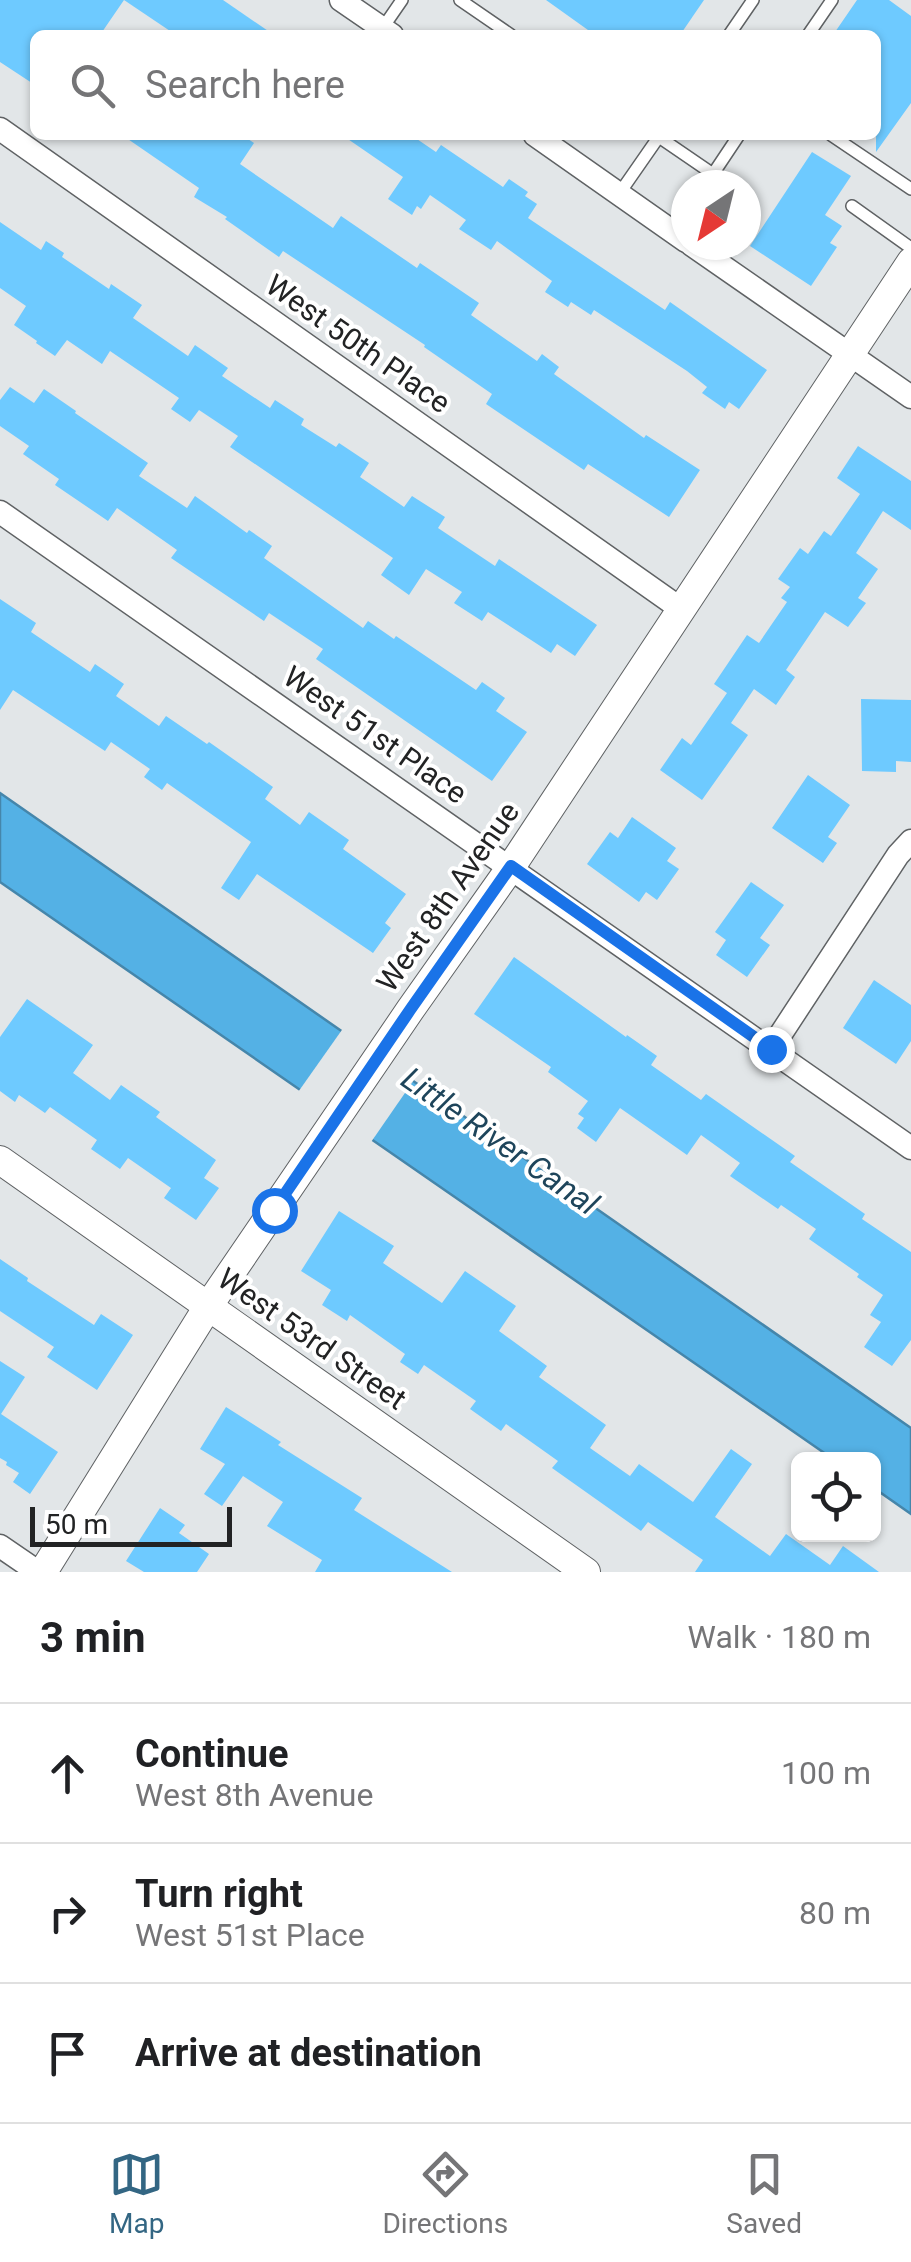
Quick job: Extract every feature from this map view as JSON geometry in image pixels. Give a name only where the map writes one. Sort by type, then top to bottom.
[{"type":"street","points":[[342,0],[384,30]]},
{"type":"street","name":"West 50th Place","points":[[0,129],[681,609]]},
{"type":"street","points":[[542,140],[671,230]]},
{"type":"street","points":[[713,260],[911,397]]},
{"type":"street","name":"West 8th Avenue","points":[[40,1572],[209,1305],[511,866],[848,354],[908,273]]},
{"type":"street","name":"West 51st Place","points":[[0,512],[911,1148]]},
{"type":"street","points":[[771,1049],[911,841]]},
{"type":"street","name":"West 53rd Street","points":[[0,1160],[586,1572]]},
{"type":"street","points":[[0,1546],[40,1572]]},
{"type":"lane","points":[[388,30],[402,0]]},
{"type":"lane","points":[[460,0],[504,30]]},
{"type":"lane","points":[[732,30],[753,0]]},
{"type":"lane","points":[[811,30],[832,0]]},
{"type":"lane","points":[[619,194],[655,140]]},
{"type":"lane","points":[[664,140],[712,174],[736,140]]},
{"type":"lane","points":[[838,140],[911,189]]},
{"type":"lane","points":[[852,206],[911,248]]},
{"type":"water","points":[[0,793],[911,1428],[911,1514],[881,1493],[881,1452],[823,1452],[0,882]]},
{"type":"pier","points":[[344,1027],[416,1077],[369,1145],[296,1095]]},
{"type":"building","points":[[0,0],[124,0],[103,30],[30,30],[30,82],[0,62]]},
{"type":"building","points":[[124,0],[223,0],[267,30],[169,30]]},
{"type":"building","points":[[546,0],[704,0],[683,30],[588,30]]},
{"type":"building","points":[[857,0],[889,0],[911,16],[911,103],[876,152],[876,140],[881,140],[881,30],[836,30]]},
{"type":"building","points":[[129,140],[250,140],[254,143],[240,164],[333,228],[341,216],[417,268],[420,263],[479,303],[471,315],[537,361],[542,354],[559,367],[554,374],[644,438],[646,435],[700,470],[669,517],[588,464],[584,470],[486,404],[492,394],[425,345],[283,251],[279,257],[194,197],[199,188]]},
{"type":"building","points":[[349,140],[418,140],[436,152],[441,145],[503,187],[509,179],[537,204],[528,218],[665,310],[670,302],[767,370],[739,409],[729,402],[725,409],[702,393],[707,387],[687,371],[594,310],[591,315],[571,302],[568,307],[545,292],[552,281],[497,241],[491,250],[459,229],[466,220],[430,195],[412,215],[388,199],[403,177]]},
{"type":"building","points":[[812,152],[851,176],[825,215],[842,226],[830,243],[837,247],[811,286],[761,253],[761,229]]},
{"type":"building","points":[[0,222],[41,250],[46,241],[64,253],[62,257],[109,289],[111,284],[142,305],[133,318],[188,356],[195,345],[228,368],[222,376],[270,408],[275,400],[304,419],[301,425],[369,463],[360,477],[404,507],[412,496],[445,517],[438,528],[495,566],[499,559],[597,625],[575,656],[557,644],[551,653],[488,612],[482,621],[454,603],[462,592],[426,569],[409,595],[381,575],[393,558],[230,447],[238,436],[199,410],[190,422],[171,409],[179,398],[110,351],[102,364],[67,340],[55,356],[36,343],[14,325],[26,306],[0,288]]},
{"type":"building","points":[[10,387],[34,403],[44,389],[148,463],[139,476],[187,508],[195,496],[247,533],[249,530],[272,546],[264,558],[363,628],[368,621],[476,690],[482,682],[505,698],[496,711],[527,732],[492,781],[316,659],[323,649],[269,613],[264,621],[171,558],[177,550],[117,508],[108,521],[55,485],[59,479],[23,454],[29,446],[0,426],[0,400]]},
{"type":"building","points":[[858,446],[911,481],[911,530],[883,511],[856,553],[878,569],[858,598],[866,603],[848,627],[825,612],[786,670],[795,677],[776,705],[754,689],[731,723],[748,735],[702,800],[660,770],[682,738],[691,745],[727,693],[714,684],[747,635],[759,643],[787,602],[781,598],[790,587],[778,579],[800,548],[808,554],[824,531],[831,536],[860,494],[837,478]]},
{"type":"building","points":[[0,599],[36,623],[31,632],[90,672],[95,664],[124,684],[116,696],[159,726],[166,716],[209,742],[273,787],[265,799],[300,825],[309,812],[349,840],[343,849],[406,894],[385,923],[391,928],[373,953],[257,874],[239,900],[221,888],[251,842],[167,783],[162,790],[144,777],[150,769],[111,742],[105,751],[13,690],[0,710]]},
{"type":"building","points":[[861,699],[911,700],[911,762],[896,761],[896,772],[862,771]]},
{"type":"building","points":[[808,775],[850,805],[828,837],[837,843],[823,863],[772,828]]},
{"type":"building","points":[[632,817],[676,848],[667,861],[679,869],[657,900],[646,892],[639,902],[587,864],[610,832],[618,838]]},
{"type":"building","points":[[751,882],[784,905],[760,938],[770,945],[747,977],[716,955],[726,940],[715,932]]},
{"type":"building","points":[[514,957],[657,1056],[651,1065],[701,1100],[706,1094],[795,1156],[790,1162],[865,1214],[862,1219],[911,1252],[911,1340],[892,1366],[864,1347],[881,1322],[870,1315],[883,1295],[809,1239],[816,1229],[730,1176],[740,1163],[701,1135],[687,1155],[620,1108],[596,1142],[577,1128],[584,1118],[578,1114],[588,1101],[548,1072],[551,1067],[474,1014]]},
{"type":"building","points":[[874,980],[911,1005],[911,1041],[896,1064],[843,1028]]},
{"type":"building","points":[[27,999],[93,1045],[73,1073],[110,1100],[121,1085],[160,1112],[156,1117],[216,1160],[204,1178],[219,1188],[196,1220],[164,1198],[171,1188],[128,1158],[120,1169],[91,1149],[97,1140],[50,1107],[45,1113],[19,1095],[15,1102],[0,1091],[0,1037]]},
{"type":"building","points":[[339,1211],[394,1246],[383,1263],[442,1303],[465,1271],[516,1306],[499,1331],[547,1366],[539,1377],[606,1425],[590,1448],[630,1476],[639,1464],[693,1502],[731,1449],[752,1464],[715,1517],[770,1556],[786,1534],[791,1542],[797,1542],[830,1565],[843,1546],[879,1572],[695,1572],[703,1560],[648,1522],[641,1531],[552,1468],[558,1461],[506,1424],[501,1431],[470,1409],[476,1401],[424,1365],[418,1374],[400,1362],[405,1354],[350,1315],[347,1321],[322,1305],[331,1290],[301,1271]]},
{"type":"building","points":[[0,1259],[94,1325],[101,1314],[133,1335],[97,1390],[47,1357],[54,1347],[0,1311]]},
{"type":"building","points":[[0,1361],[25,1377],[1,1414],[58,1452],[30,1494],[13,1482],[19,1473],[0,1458]]},
{"type":"building","points":[[226,1407],[362,1498],[354,1510],[452,1572],[315,1572],[322,1560],[267,1526],[283,1502],[243,1476],[222,1506],[204,1494],[225,1464],[200,1449]]},
{"type":"building","points":[[160,1508],[185,1525],[179,1533],[209,1554],[197,1572],[144,1572],[126,1561]]},
{"type":"route","points":[[274,1210],[511,866],[771,1049]]},
{"type":"water label","name":"Little River Canal","points":[[500,1141]]}]
